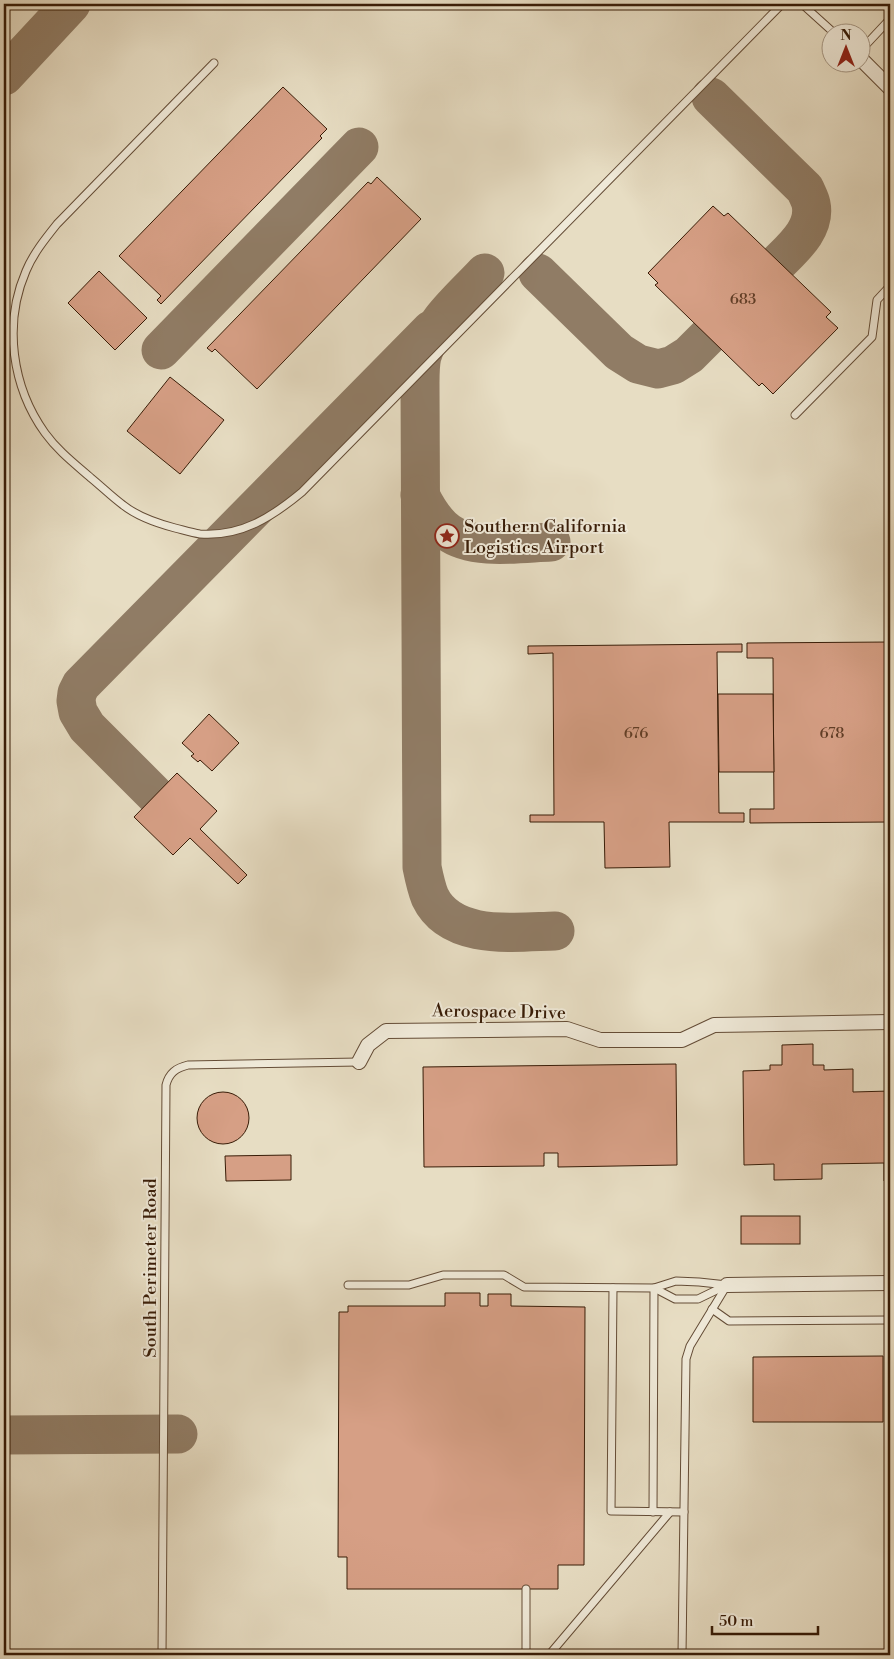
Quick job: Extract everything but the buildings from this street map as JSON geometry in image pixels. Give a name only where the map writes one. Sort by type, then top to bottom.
[{"type":"street","points":[[872,70],[890,88]]},
{"type":"street","name":"Aerospace Drive","points":[[359,1062],[368,1045],[386,1031],[567,1029],[600,1040],[682,1040],[714,1025],[890,1022]]},
{"type":"street","points":[[726,1285],[890,1283]]},
{"type":"lane","points":[[214,63],[57,224],[40,245],[26,271],[17,299],[13,322],[13,347],[18,376],[31,408],[45,432],[59,449],[123,506],[144,518],[200,534],[232,532],[255,525],[282,508],[302,492],[782,4]]},
{"type":"lane","points":[[802,4],[822,22]]},
{"type":"lane","points":[[872,38],[890,19]]},
{"type":"lane","points":[[794,415],[872,337],[877,300],[890,286]]},
{"type":"lane","name":"South Perimeter Road","points":[[162,1655],[166,1085],[168,1076],[177,1068],[188,1065],[359,1062]]},
{"type":"lane","points":[[348,1285],[409,1286],[443,1275],[504,1275],[524,1287],[654,1288],[676,1282],[726,1285]]},
{"type":"lane","points":[[654,1288],[674,1299],[698,1299],[726,1285]]},
{"type":"lane","points":[[682,1655],[686,1359],[690,1346],[726,1285]]},
{"type":"lane","points":[[613,1288],[611,1511],[684,1512]]},
{"type":"lane","points":[[653,1512],[654,1288]]},
{"type":"lane","points":[[712,1309],[729,1321],[890,1320]]},
{"type":"lane","points":[[549,1655],[670,1512]]},
{"type":"lane","points":[[526,1590],[526,1655]]},
{"type":"taxiway","points":[[4,76],[71,4]]},
{"type":"taxiway","points":[[711,97],[805,189],[809,198],[812,213],[807,229],[779,262]]},
{"type":"taxiway","points":[[161,350],[359,147]]},
{"type":"taxiway","points":[[485,273],[440,321],[427,344],[421,362],[422,867],[430,897],[440,911],[453,921],[485,931],[555,931]]},
{"type":"taxiway","points":[[538,273],[619,352],[638,364],[658,369],[673,365],[689,355],[708,336]]},
{"type":"taxiway","points":[[155,795],[87,727],[78,712],[76,701],[81,685],[431,330]]},
{"type":"taxiway","points":[[420,495],[435,520],[458,538],[484,544],[551,542]]},
{"type":"taxiway","points":[[4,1435],[178,1434]]},
{"type":"place","name":"Southern California Logistics Airport","points":[[447,536]]}]
